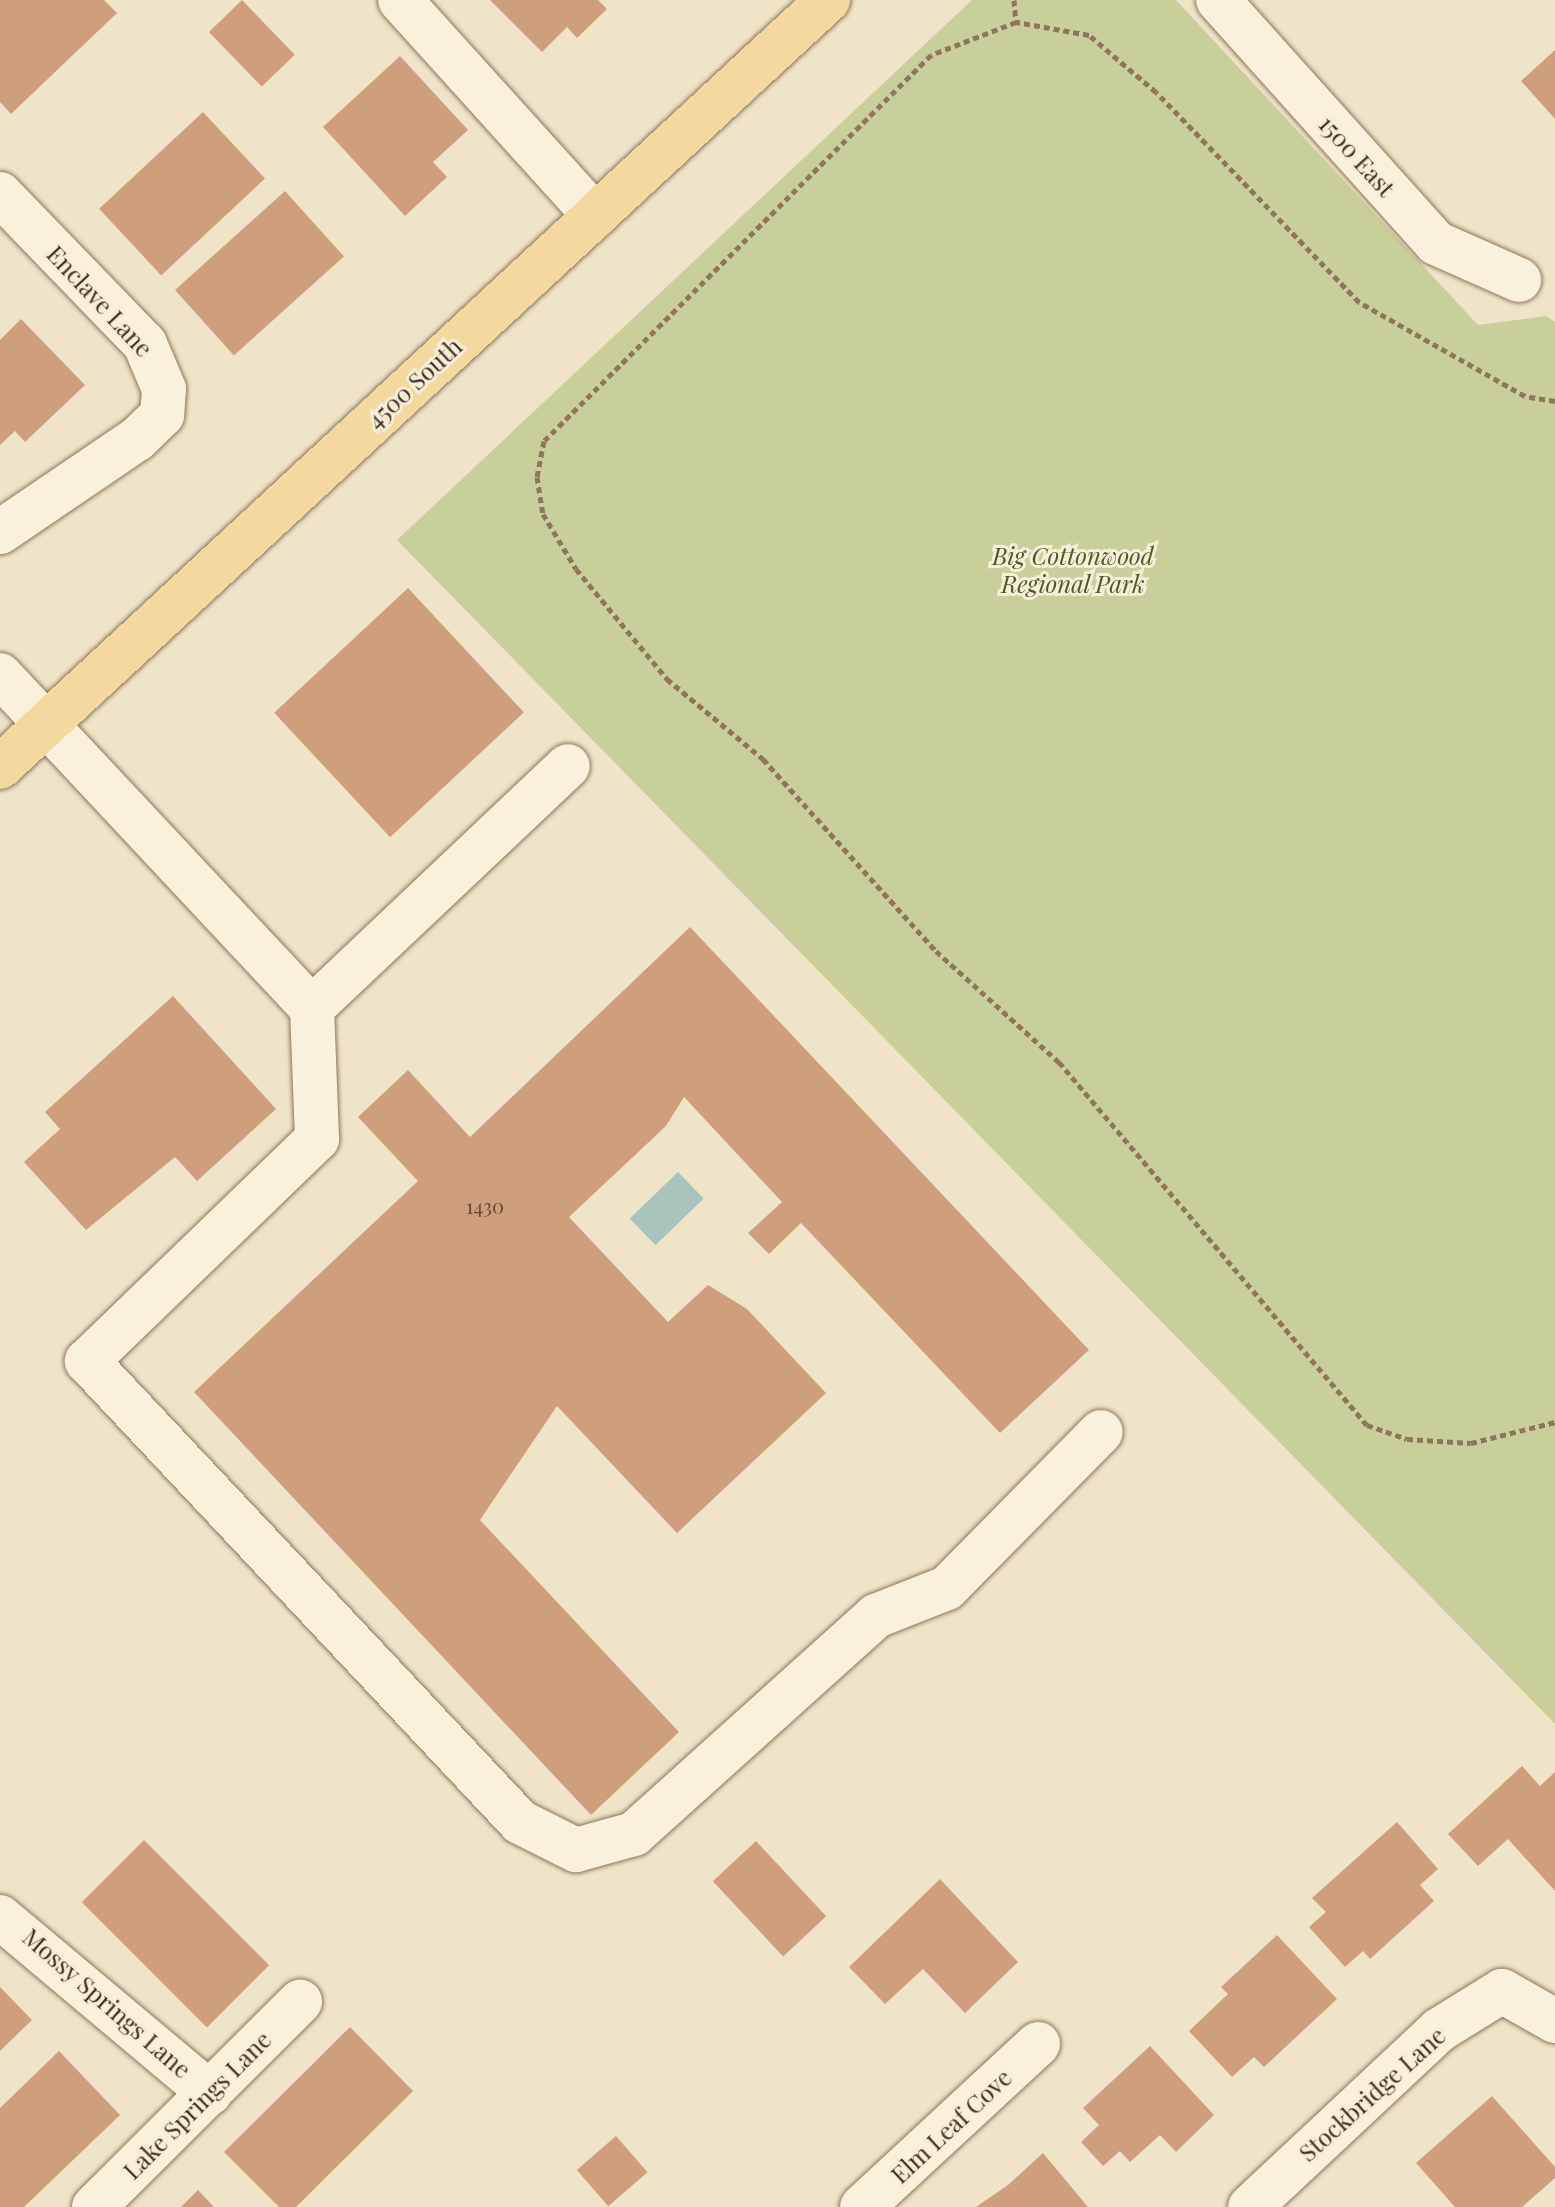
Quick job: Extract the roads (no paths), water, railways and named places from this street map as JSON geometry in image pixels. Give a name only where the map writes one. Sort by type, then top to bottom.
[{"type":"main road","name":"4500 South","points":[[0,767],[828,0]]},
{"type":"street","points":[[400,0],[595,216]]},
{"type":"street","name":"1500 East","points":[[1218,0],[1436,243],[1519,280]]},
{"type":"street","name":"Enclave Lane","points":[[0,194],[145,344],[164,389],[162,415],[137,439],[0,532]]},
{"type":"street","points":[[0,675],[312,1008],[317,1139],[87,1361],[520,1822],[576,1850],[634,1834],[876,1616],[947,1588],[1101,1432]]},
{"type":"street","points":[[312,1008],[568,766]]},
{"type":"street","name":"Mossy Springs Lane","points":[[0,1917],[210,2093]]},
{"type":"street","name":"Stockbridge Lane","points":[[1250,2207],[1439,2030],[1502,1991],[1555,2021]]},
{"type":"street","name":"Lake Springs Lane","points":[[94,2207],[300,2002]]},
{"type":"street","name":"Elm Leaf Cove","points":[[862,2207],[1038,2044]]},
{"type":"water","points":[[678,1172],[704,1199],[656,1245],[630,1219]]},
{"type":"park label","name":"Big Cottonwood Regional Park","points":[[1073,570]]}]
